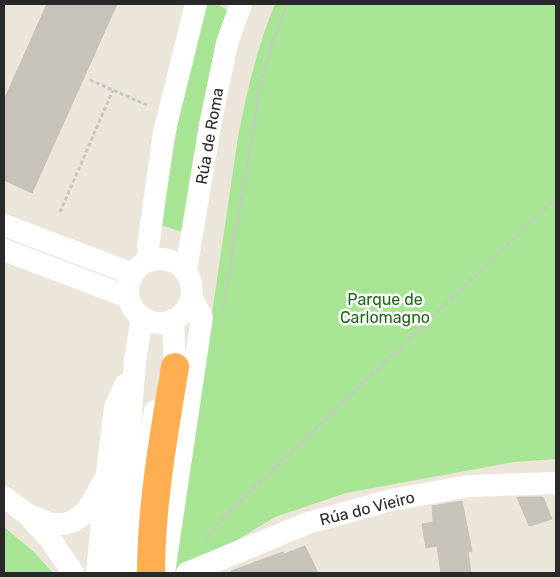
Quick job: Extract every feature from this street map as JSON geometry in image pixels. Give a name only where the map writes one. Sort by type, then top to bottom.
[{"type":"highway","points":[[152,573],[151,556],[156,498],[175,367]]},
{"type":"street","points":[[192,298],[188,308],[182,315],[163,323],[152,322],[135,312],[128,297],[128,289],[129,281],[141,267],[148,247],[164,134],[196,4]]},
{"type":"street","name":"Rúa de Roma","points":[[164,573],[202,317],[192,298],[191,278],[186,270],[210,125],[227,43],[241,4]]},
{"type":"street","points":[[4,225],[141,267],[159,259],[170,259],[186,270]]},
{"type":"street","points":[[4,250],[128,297]]},
{"type":"street","points":[[116,573],[119,499],[130,424],[135,360],[142,317]]},
{"type":"street","points":[[173,320],[189,333],[197,351]]},
{"type":"street","points":[[132,573],[136,512],[155,410],[175,367],[173,320]]},
{"type":"street","points":[[98,573],[107,473],[116,408],[135,360]]},
{"type":"street","points":[[27,514],[52,524],[75,521],[94,501],[107,473]]},
{"type":"street","name":"Rúa do Vieiro","points":[[187,573],[308,523],[391,500],[468,486],[556,483]]},
{"type":"street","points":[[4,497],[27,514],[50,539],[73,573]]},
{"type":"path","points":[[223,310],[261,82],[272,43],[287,4]]},
{"type":"path","points":[[90,80],[152,107]]},
{"type":"path","points":[[60,212],[113,90]]},
{"type":"path","points":[[203,541],[234,508],[556,198]]},
{"type":"green space","points":[[207,4],[217,4],[229,11],[185,233],[161,225],[184,86]]},
{"type":"green space","name":"Parque de Carlomagno","points":[[275,4],[556,4],[556,459],[514,462],[346,493],[275,517],[182,573],[174,571],[238,137],[253,69]]},
{"type":"green space","points":[[4,527],[34,552],[53,573],[4,573]]},
{"type":"building","points":[[47,4],[117,4],[32,193],[4,180],[4,100]]},
{"type":"building","points":[[517,497],[543,497],[552,519],[529,526]]},
{"type":"building","points":[[462,501],[472,551],[468,552],[471,573],[441,573],[437,546],[426,548],[422,524],[433,522],[432,506]]},
{"type":"building","points":[[305,546],[318,573],[231,573],[231,571],[283,552],[284,554]]}]
